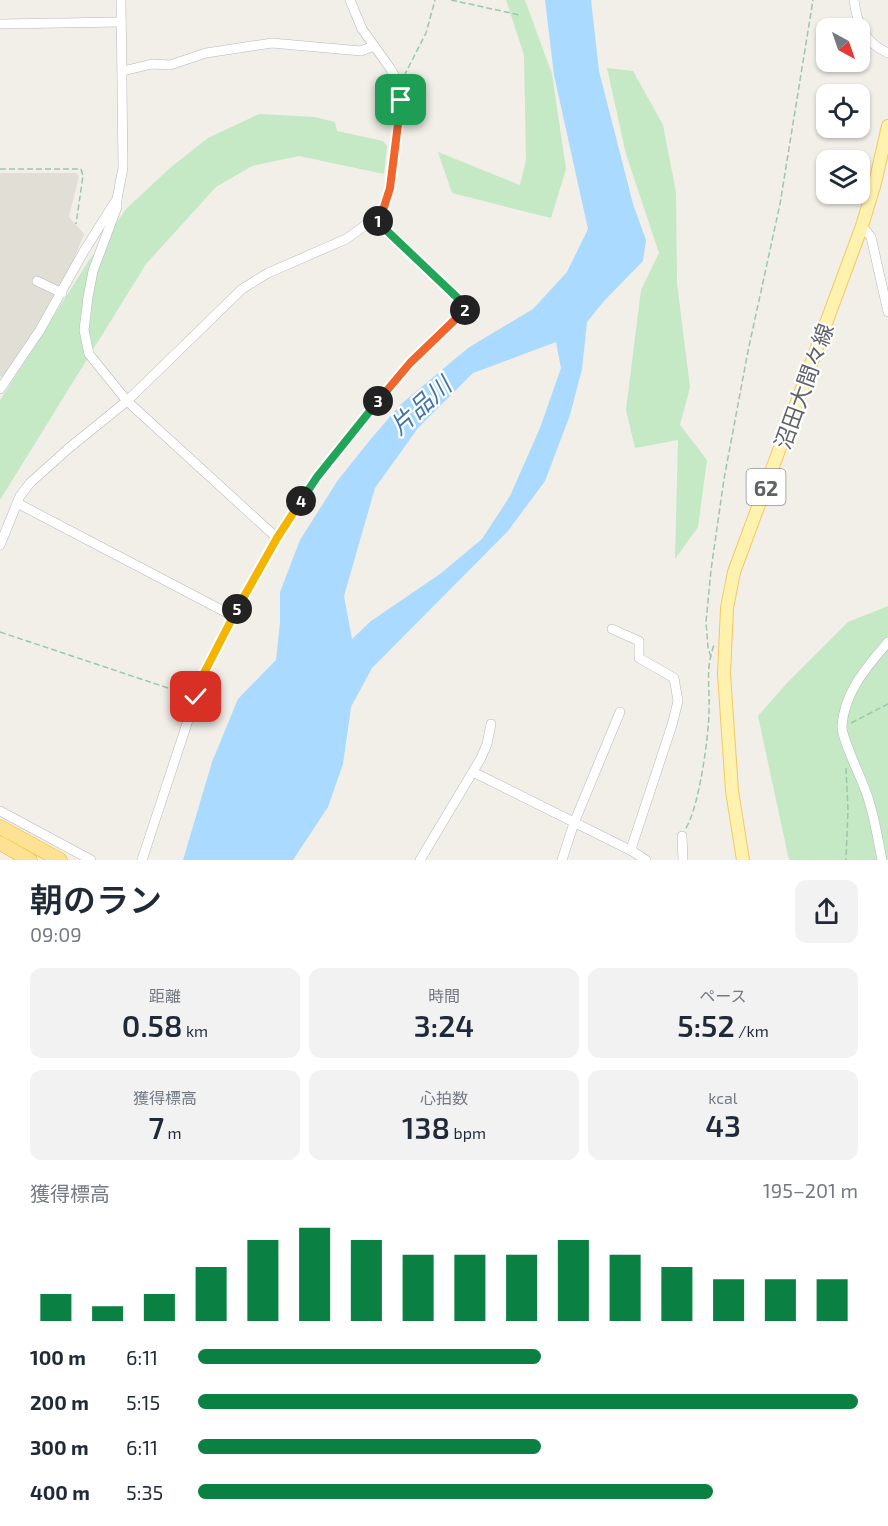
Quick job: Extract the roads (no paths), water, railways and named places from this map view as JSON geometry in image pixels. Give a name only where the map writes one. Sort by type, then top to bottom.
[{"type":"highway","points":[[0,827],[60,860]]},
{"type":"highway","points":[[0,843],[30,860]]},
{"type":"main road","name":"沼田大間々線","points":[[743,860],[732,791],[724,674],[725,631],[734,572],[862,226],[888,126]]},
{"type":"street","points":[[121,0],[123,168],[117,207],[93,271],[87,297],[84,330],[88,354],[128,401],[277,538]]},
{"type":"street","points":[[0,545],[17,502],[30,483],[69,448],[128,401],[242,289],[268,273],[346,239],[375,217],[384,207],[390,188],[400,112],[400,93],[397,80],[362,29],[350,0]]},
{"type":"street","points":[[854,0],[865,36],[888,53]]},
{"type":"street","points":[[0,24],[121,22]]},
{"type":"street","points":[[123,71],[152,64],[170,64],[206,53],[272,43],[361,51],[374,46]]},
{"type":"street","points":[[0,389],[40,330],[117,199]]},
{"type":"street","points":[[142,860],[203,675],[277,538],[317,477],[366,416],[410,363],[465,311],[465,305],[375,217]]},
{"type":"street","points":[[862,226],[871,237],[888,312]]},
{"type":"street","points":[[37,281],[62,293]]},
{"type":"street","points":[[17,502],[233,616]]},
{"type":"street","points":[[612,629],[639,640],[639,658],[674,678],[678,701],[632,851]]},
{"type":"street","points":[[882,860],[869,800],[842,728],[854,685],[888,642]]},
{"type":"street","points":[[562,860],[574,824],[620,712]]},
{"type":"street","points":[[420,860],[473,772],[487,744],[491,724]]},
{"type":"street","points":[[473,772],[646,860]]},
{"type":"street","points":[[0,811],[91,860]]},
{"type":"street","points":[[682,836],[683,860]]},
{"type":"water","name":"片品川","points":[[545,0],[591,0],[599,71],[633,204],[646,240],[643,261],[587,322],[582,369],[570,415],[545,481],[508,531],[372,668],[351,707],[343,764],[328,807],[293,860],[183,860],[212,762],[238,699],[276,660],[280,623],[280,592],[300,540],[338,480],[400,405],[468,348],[533,309],[567,272],[588,229],[554,75]],"holes":[[[556,342],[561,368],[540,428],[510,496],[482,539],[440,574],[371,621],[352,639],[344,596],[375,488],[418,428],[473,373]]]}]
